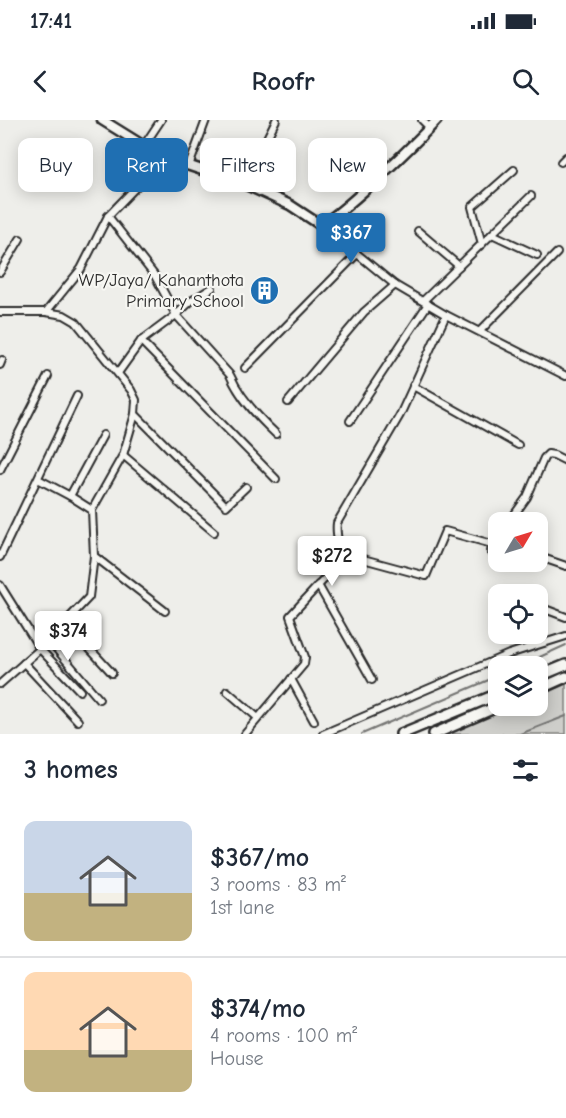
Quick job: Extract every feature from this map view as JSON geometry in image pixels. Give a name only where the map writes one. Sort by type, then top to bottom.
[{"type":"highway","points":[[548,672],[566,665]]},
{"type":"highway","points":[[548,685],[566,677]]},
{"type":"highway","points":[[401,734],[488,698]]},
{"type":"highway","points":[[434,734],[488,711]]},
{"type":"main road","points":[[102,120],[129,138]]},
{"type":"main road","points":[[261,192],[290,206],[319,224],[325,224],[437,120]]},
{"type":"main road","points":[[189,166],[200,170]]},
{"type":"street","points":[[149,138],[161,120]]},
{"type":"street","points":[[189,166],[206,120]]},
{"type":"street","points":[[267,138],[276,120]]},
{"type":"street","points":[[422,120],[430,128]]},
{"type":"street","points":[[482,244],[472,207],[514,170]]},
{"type":"street","points":[[46,312],[81,269],[108,216],[131,192]]},
{"type":"street","points":[[350,421],[425,303],[459,266],[531,196]]},
{"type":"street","points":[[108,216],[155,276],[176,315],[230,375],[235,386],[258,417],[276,434]]},
{"type":"street","points":[[325,224],[395,285],[446,315],[566,376]]},
{"type":"street","points":[[418,231],[459,266]]},
{"type":"street","points":[[492,234],[537,255]]},
{"type":"street","points":[[0,272],[20,239]]},
{"type":"street","points":[[480,331],[557,253]]},
{"type":"street","points":[[245,368],[357,254]]},
{"type":"street","points":[[288,402],[364,312],[395,285]]},
{"type":"street","points":[[118,373],[141,342],[190,301],[212,288]]},
{"type":"street","points":[[0,312],[46,312],[64,315],[76,322],[118,373],[136,400],[135,414],[123,455],[92,510],[94,556],[90,597],[40,649],[0,684]]},
{"type":"street","points":[[244,734],[304,664],[305,657],[290,616],[340,562],[337,523],[400,415],[446,315]]},
{"type":"street","points":[[141,342],[276,479]]},
{"type":"street","points":[[0,470],[48,376]]},
{"type":"street","points":[[413,386],[518,445]]},
{"type":"street","points":[[0,557],[77,396]]},
{"type":"street","points":[[135,414],[226,506],[246,487]]},
{"type":"street","points":[[70,496],[104,435]]},
{"type":"street","points":[[516,512],[527,497],[544,458],[548,454],[566,461]]},
{"type":"street","points":[[123,455],[214,532]]},
{"type":"street","points":[[38,479],[92,510]]},
{"type":"street","points":[[341,553],[426,576],[445,531],[488,543]]},
{"type":"street","points":[[94,556],[165,611]]},
{"type":"street","points":[[548,560],[566,566]]},
{"type":"street","points":[[0,585],[40,649],[80,692]]},
{"type":"street","points":[[318,585],[372,680]]},
{"type":"street","points":[[548,610],[566,617]]},
{"type":"street","points":[[65,622],[112,673]]},
{"type":"street","points":[[323,734],[509,654],[566,636]]},
{"type":"street","points":[[48,639],[99,699]]},
{"type":"street","points":[[24,663],[78,721]]},
{"type":"street","points":[[291,679],[314,721]]},
{"type":"street","points":[[227,691],[258,718]]},
{"type":"shaded area","points":[[566,681],[566,734],[446,734],[488,715],[548,716],[548,688]]},
{"type":"waterway","points":[[542,656],[566,645]]},
{"type":"waterway","points":[[362,734],[488,680]]},
{"type":"waterway","points":[[520,734],[566,716]]},
{"type":"place","name":"WP/Jaya/ Kahanthota Primary School","points":[[265,290]]}]
